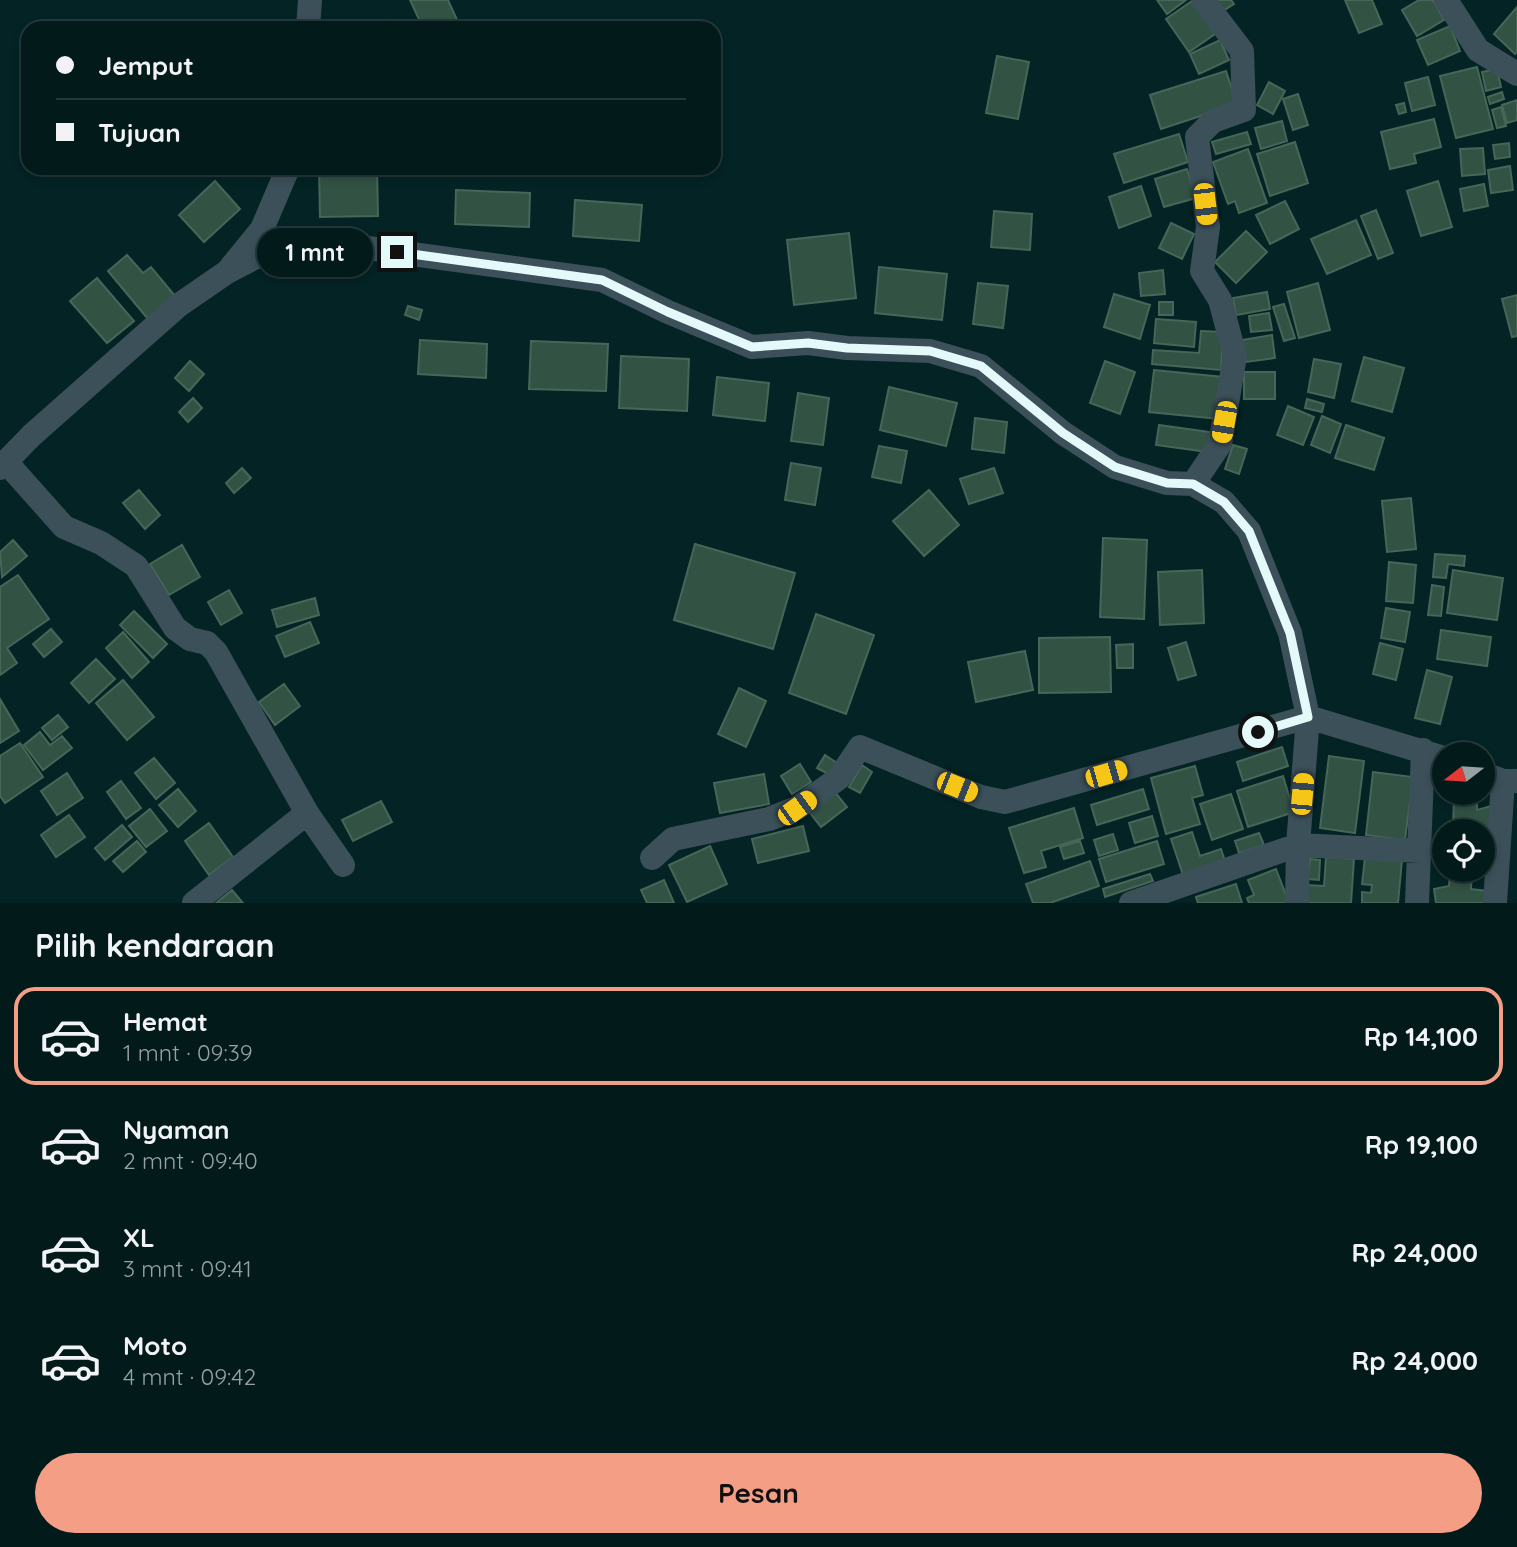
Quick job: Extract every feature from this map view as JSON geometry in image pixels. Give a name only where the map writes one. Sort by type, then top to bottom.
[{"type":"street","points":[[308,21],[310,0]]},
{"type":"street","points":[[1193,484],[1220,444],[1236,356],[1220,300],[1202,271],[1208,227],[1197,137],[1213,121],[1244,110],[1242,51],[1203,0]]},
{"type":"street","points":[[1446,0],[1478,50],[1517,74]]},
{"type":"street","points":[[227,272],[262,229],[285,175]]},
{"type":"street","points":[[344,865],[307,813],[216,652],[207,643],[190,639],[175,628],[136,566],[101,542],[64,527],[3,466],[32,435],[179,305],[227,272],[262,254],[346,245],[602,280],[668,312],[752,347],[808,343],[847,348],[930,351],[981,366],[1063,433],[1115,467],[1167,483],[1193,484],[1224,502],[1249,531],[1290,633],[1308,717],[1298,845],[1297,903]]},
{"type":"street","points":[[652,858],[673,839],[769,819],[797,808],[839,778],[860,747],[981,797],[1005,803],[1308,717],[1432,754]]},
{"type":"street","points":[[1417,903],[1420,851],[1432,761]]},
{"type":"street","points":[[1495,903],[1501,778]]},
{"type":"street","points":[[194,903],[307,813]]},
{"type":"street","points":[[1131,903],[1298,845],[1420,851]]},
{"type":"building","points":[[410,0],[448,0],[458,21],[420,21]]},
{"type":"building","points":[[1157,0],[1186,0],[1167,14]]},
{"type":"building","points":[[1215,0],[1231,0],[1234,4],[1223,11]]},
{"type":"building","points":[[1345,0],[1372,0],[1382,24],[1359,33]]},
{"type":"building","points":[[1419,0],[1433,0],[1444,20],[1417,36],[1402,10]]},
{"type":"building","points":[[1192,1],[1215,34],[1189,52],[1166,19]]},
{"type":"building","points":[[1517,7],[1517,52],[1515,54],[1494,34]]},
{"type":"building","points":[[1450,26],[1460,51],[1428,65],[1417,40]]},
{"type":"building","points":[[1220,40],[1229,60],[1199,74],[1190,54]]},
{"type":"building","points":[[997,56],[1029,62],[1018,119],[986,113]]},
{"type":"building","points":[[1477,67],[1493,129],[1456,138],[1440,76]]},
{"type":"building","points":[[1497,69],[1501,87],[1486,91],[1482,72]]},
{"type":"building","points":[[1226,71],[1237,104],[1161,129],[1150,95]]},
{"type":"building","points":[[1428,77],[1435,105],[1412,111],[1405,83]]},
{"type":"building","points":[[1269,82],[1285,91],[1273,114],[1257,105]]},
{"type":"building","points":[[1502,92],[1504,99],[1490,104],[1488,97]]},
{"type":"building","points":[[1298,94],[1308,125],[1293,130],[1283,99]]},
{"type":"building","points":[[1517,100],[1517,120],[1507,123],[1502,105]]},
{"type":"building","points":[[1404,103],[1406,112],[1399,114],[1396,105]]},
{"type":"building","points":[[1501,107],[1506,126],[1497,128],[1492,110]]},
{"type":"building","points":[[1434,119],[1441,147],[1414,154],[1416,163],[1390,169],[1381,132]]},
{"type":"building","points":[[1282,121],[1287,141],[1261,149],[1255,128]]},
{"type":"building","points":[[1247,132],[1251,144],[1216,154],[1212,142]]},
{"type":"building","points":[[1179,134],[1188,162],[1124,183],[1114,154]]},
{"type":"building","points":[[1295,142],[1308,183],[1270,196],[1257,154]]},
{"type":"building","points":[[1509,143],[1510,157],[1495,159],[1493,145]]},
{"type":"building","points":[[1483,148],[1485,174],[1462,176],[1460,149]]},
{"type":"building","points":[[1248,149],[1267,203],[1239,213],[1235,201],[1228,204],[1213,162]]},
{"type":"building","points":[[1510,166],[1513,190],[1491,193],[1488,170]]},
{"type":"building","points":[[1187,169],[1196,198],[1164,207],[1155,179]]},
{"type":"building","points":[[319,175],[377,175],[378,216],[320,217]]},
{"type":"building","points":[[215,181],[240,209],[204,242],[179,215]]},
{"type":"building","points":[[1438,181],[1452,227],[1421,236],[1407,191]]},
{"type":"building","points":[[1484,184],[1488,206],[1464,211],[1460,189]]},
{"type":"building","points":[[1141,186],[1151,216],[1119,228],[1109,197]]},
{"type":"building","points":[[456,190],[530,193],[529,227],[455,224]]},
{"type":"building","points":[[575,200],[642,205],[639,241],[573,236]]},
{"type":"building","points":[[1285,201],[1299,229],[1270,244],[1256,215]]},
{"type":"building","points":[[1376,210],[1393,253],[1378,259],[1361,216]]},
{"type":"building","points":[[994,211],[1032,214],[1030,250],[991,247]]},
{"type":"building","points":[[1356,220],[1371,255],[1327,274],[1311,239]]},
{"type":"building","points":[[1171,223],[1194,234],[1182,259],[1159,248]]},
{"type":"building","points":[[1246,231],[1267,252],[1236,283],[1215,262]]},
{"type":"building","points":[[849,233],[856,298],[794,305],[787,240]]},
{"type":"building","points":[[127,255],[143,273],[151,267],[175,296],[148,319],[108,271]]},
{"type":"building","points":[[879,267],[947,274],[942,320],[875,313]]},
{"type":"building","points":[[1163,270],[1165,294],[1141,296],[1139,273]]},
{"type":"building","points":[[97,278],[134,321],[107,343],[70,301]]},
{"type":"building","points":[[978,283],[1008,286],[1003,328],[973,324]]},
{"type":"building","points":[[1318,283],[1330,330],[1299,338],[1287,292]]},
{"type":"building","points":[[1267,292],[1270,309],[1236,315],[1233,298]]},
{"type":"building","points":[[1114,294],[1150,305],[1140,339],[1104,327]]},
{"type":"building","points":[[1517,295],[1517,336],[1512,337],[1502,299]]},
{"type":"building","points":[[1159,302],[1173,302],[1173,315],[1159,315]]},
{"type":"building","points":[[1284,304],[1295,338],[1284,341],[1273,307]]},
{"type":"building","points":[[408,306],[422,310],[419,320],[405,315]]},
{"type":"building","points":[[1269,313],[1272,330],[1251,332],[1249,316]]},
{"type":"building","points":[[1156,319],[1196,322],[1194,347],[1154,343]]},
{"type":"building","points":[[1201,331],[1223,332],[1221,370],[1152,364],[1153,350],[1199,353]]},
{"type":"building","points":[[1272,335],[1275,358],[1246,362],[1242,340]]},
{"type":"building","points":[[420,340],[487,344],[486,378],[418,374]]},
{"type":"building","points":[[531,341],[608,344],[606,391],[529,389]]},
{"type":"building","points":[[621,356],[689,359],[687,411],[619,408]]},
{"type":"building","points":[[1364,357],[1404,368],[1392,412],[1352,401]]},
{"type":"building","points":[[1314,359],[1341,364],[1334,398],[1308,392]]},
{"type":"building","points":[[190,361],[204,374],[189,391],[175,378]]},
{"type":"building","points":[[1105,361],[1135,372],[1120,414],[1090,403]]},
{"type":"building","points":[[1154,370],[1223,377],[1219,419],[1149,412]]},
{"type":"building","points":[[1244,372],[1275,372],[1275,399],[1244,399]]},
{"type":"building","points":[[717,377],[769,383],[765,421],[713,415]]},
{"type":"building","points":[[889,387],[957,403],[946,446],[880,430]]},
{"type":"building","points":[[798,393],[829,398],[823,445],[791,441]]},
{"type":"building","points":[[193,398],[202,408],[188,422],[179,412]]},
{"type":"building","points":[[1307,399],[1324,404],[1322,412],[1305,408]]},
{"type":"building","points":[[1288,406],[1314,417],[1303,445],[1277,435]]},
{"type":"building","points":[[1322,416],[1341,424],[1330,453],[1311,445]]},
{"type":"building","points":[[975,418],[1007,422],[1004,453],[972,449]]},
{"type":"building","points":[[1159,425],[1210,432],[1208,452],[1156,445]]},
{"type":"building","points":[[1346,425],[1384,438],[1374,470],[1335,458]]},
{"type":"building","points":[[1233,445],[1247,449],[1239,474],[1225,469]]},
{"type":"building","points":[[879,446],[907,451],[901,483],[872,477]]},
{"type":"building","points":[[791,463],[821,468],[815,505],[785,500]]},
{"type":"building","points":[[242,468],[251,478],[234,493],[226,483]]},
{"type":"building","points":[[994,468],[1003,493],[969,504],[960,479]]},
{"type":"building","points":[[139,490],[160,515],[145,529],[123,503]]},
{"type":"building","points":[[929,490],[959,525],[924,556],[893,521]]},
{"type":"building","points":[[1411,498],[1416,549],[1387,552],[1382,501]]},
{"type":"building","points":[[1103,538],[1147,540],[1144,619],[1100,617]]},
{"type":"building","points":[[13,540],[27,556],[2,577],[0,552]]},
{"type":"building","points":[[695,544],[795,573],[773,649],[674,620]]},
{"type":"building","points":[[182,545],[200,577],[169,595],[150,564]]},
{"type":"building","points":[[1435,554],[1465,556],[1464,566],[1448,564],[1446,578],[1433,577]]},
{"type":"building","points":[[1389,562],[1416,565],[1413,603],[1386,601]]},
{"type":"building","points":[[1202,570],[1204,623],[1160,625],[1158,572]]},
{"type":"building","points":[[1453,570],[1503,578],[1497,620],[1447,613]]},
{"type":"building","points":[[18,575],[49,619],[7,648],[17,663],[0,675],[0,587]]},
{"type":"building","points":[[1432,585],[1444,587],[1441,616],[1428,615]]},
{"type":"building","points":[[229,590],[242,613],[221,625],[208,602]]},
{"type":"building","points":[[315,598],[319,615],[277,627],[272,610]]},
{"type":"building","points":[[1386,608],[1410,612],[1405,642],[1381,638]]},
{"type":"building","points":[[134,611],[167,644],[153,658],[120,625]]},
{"type":"building","points":[[816,614],[874,635],[846,714],[789,693]]},
{"type":"building","points":[[310,622],[319,643],[285,657],[276,636]]},
{"type":"building","points":[[51,629],[62,642],[44,657],[33,644]]},
{"type":"building","points":[[1441,630],[1491,637],[1487,666],[1437,659]]},
{"type":"building","points":[[123,632],[149,662],[132,678],[106,648]]},
{"type":"building","points":[[1110,637],[1111,692],[1039,693],[1039,638]]},
{"type":"building","points":[[1186,642],[1196,675],[1178,680],[1168,648]]},
{"type":"building","points":[[1380,643],[1403,649],[1396,680],[1373,674]]},
{"type":"building","points":[[1133,644],[1133,668],[1117,668],[1116,645]]},
{"type":"building","points":[[1025,651],[1033,690],[976,702],[968,662]]},
{"type":"building","points":[[96,659],[115,679],[89,703],[71,683]]},
{"type":"building","points":[[1427,670],[1452,677],[1440,724],[1415,718]]},
{"type":"building","points":[[123,680],[154,717],[127,740],[96,703]]},
{"type":"building","points":[[284,684],[300,706],[275,725],[259,702]]},
{"type":"building","points":[[739,688],[766,701],[746,747],[718,734]]},
{"type":"building","points":[[0,699],[19,731],[0,743]]},
{"type":"building","points":[[58,715],[68,727],[52,740],[42,728]]},
{"type":"building","points":[[40,732],[50,745],[62,736],[72,748],[43,770],[24,745]]},
{"type":"building","points":[[20,743],[43,777],[5,803],[0,796],[0,756]]},
{"type":"building","points":[[1282,747],[1288,766],[1243,781],[1237,762]]},
{"type":"building","points":[[825,755],[837,763],[830,775],[817,768]]},
{"type":"building","points":[[1329,756],[1364,761],[1355,833],[1320,828]]},
{"type":"building","points":[[154,758],[175,783],[156,799],[135,773]]},
{"type":"building","points":[[800,764],[811,782],[792,794],[781,776]]},
{"type":"building","points":[[862,765],[872,772],[860,793],[849,787]]},
{"type":"building","points":[[1195,766],[1203,795],[1192,798],[1200,824],[1166,834],[1151,778]]},
{"type":"building","points":[[1373,772],[1413,777],[1405,840],[1366,835]]},
{"type":"building","points":[[67,773],[83,798],[57,815],[41,791]]},
{"type":"building","points":[[764,774],[769,804],[720,813],[714,783]]},
{"type":"building","points":[[1283,776],[1294,812],[1248,827],[1237,791]]},
{"type":"building","points":[[121,781],[141,808],[126,819],[107,792]]},
{"type":"building","points":[[178,789],[196,811],[178,827],[159,805]]},
{"type":"building","points":[[1143,789],[1149,809],[1097,825],[1091,805]]},
{"type":"building","points":[[835,792],[847,807],[821,827],[810,813]]},
{"type":"building","points":[[1231,794],[1243,829],[1212,840],[1200,804]]},
{"type":"building","points":[[381,801],[392,822],[353,841],[342,820]]},
{"type":"building","points":[[1454,805],[1477,805],[1477,810],[1491,806],[1490,819],[1453,819]]},
{"type":"building","points":[[1074,808],[1083,838],[1041,851],[1046,867],[1024,873],[1009,828]]},
{"type":"building","points":[[150,809],[167,831],[146,847],[129,826]]},
{"type":"building","points":[[69,815],[85,837],[56,857],[41,835]]},
{"type":"building","points":[[1152,816],[1158,836],[1135,843],[1129,823]]},
{"type":"building","points":[[209,823],[233,857],[209,875],[185,841]]},
{"type":"building","points":[[122,825],[132,837],[105,860],[95,848]]},
{"type":"building","points":[[803,826],[809,851],[758,863],[752,839]]},
{"type":"building","points":[[1192,832],[1200,856],[1221,849],[1225,861],[1183,875],[1171,839]]},
{"type":"building","points":[[1259,833],[1264,845],[1239,853],[1235,841]]},
{"type":"building","points":[[1113,834],[1118,850],[1099,856],[1094,840]]},
{"type":"building","points":[[137,841],[146,852],[123,872],[113,861]]},
{"type":"building","points":[[1080,841],[1084,853],[1064,859],[1060,847]]},
{"type":"building","points":[[1157,841],[1164,864],[1106,882],[1099,859]]},
{"type":"building","points":[[710,846],[727,884],[687,902],[669,865]]},
{"type":"building","points":[[1326,857],[1354,859],[1351,903],[1307,903],[1307,885],[1324,886]]},
{"type":"building","points":[[1365,857],[1402,860],[1398,903],[1362,903],[1362,892],[1371,893],[1372,885],[1362,884]]},
{"type":"building","points":[[1310,859],[1320,860],[1319,880],[1308,879]]},
{"type":"building","points":[[1090,861],[1099,886],[1050,903],[1033,903],[1026,884]]},
{"type":"building","points":[[1276,869],[1289,903],[1249,903],[1247,898],[1254,895],[1248,880]]},
{"type":"building","points":[[1150,874],[1153,881],[1105,897],[1103,889]]},
{"type":"building","points":[[664,880],[674,903],[647,903],[641,890]]},
{"type":"building","points":[[1449,882],[1471,882],[1471,889],[1487,891],[1488,903],[1436,903],[1434,889],[1449,886]]},
{"type":"building","points":[[1236,884],[1242,903],[1198,903],[1196,897]]},
{"type":"building","points":[[232,890],[243,903],[216,903]]},
{"type":"route","points":[[397,252],[602,280],[668,312],[752,347],[808,343],[847,348],[930,351],[981,366],[1063,433],[1115,467],[1167,483],[1193,484],[1224,502],[1249,531],[1290,633],[1308,717],[1258,732]]}]
